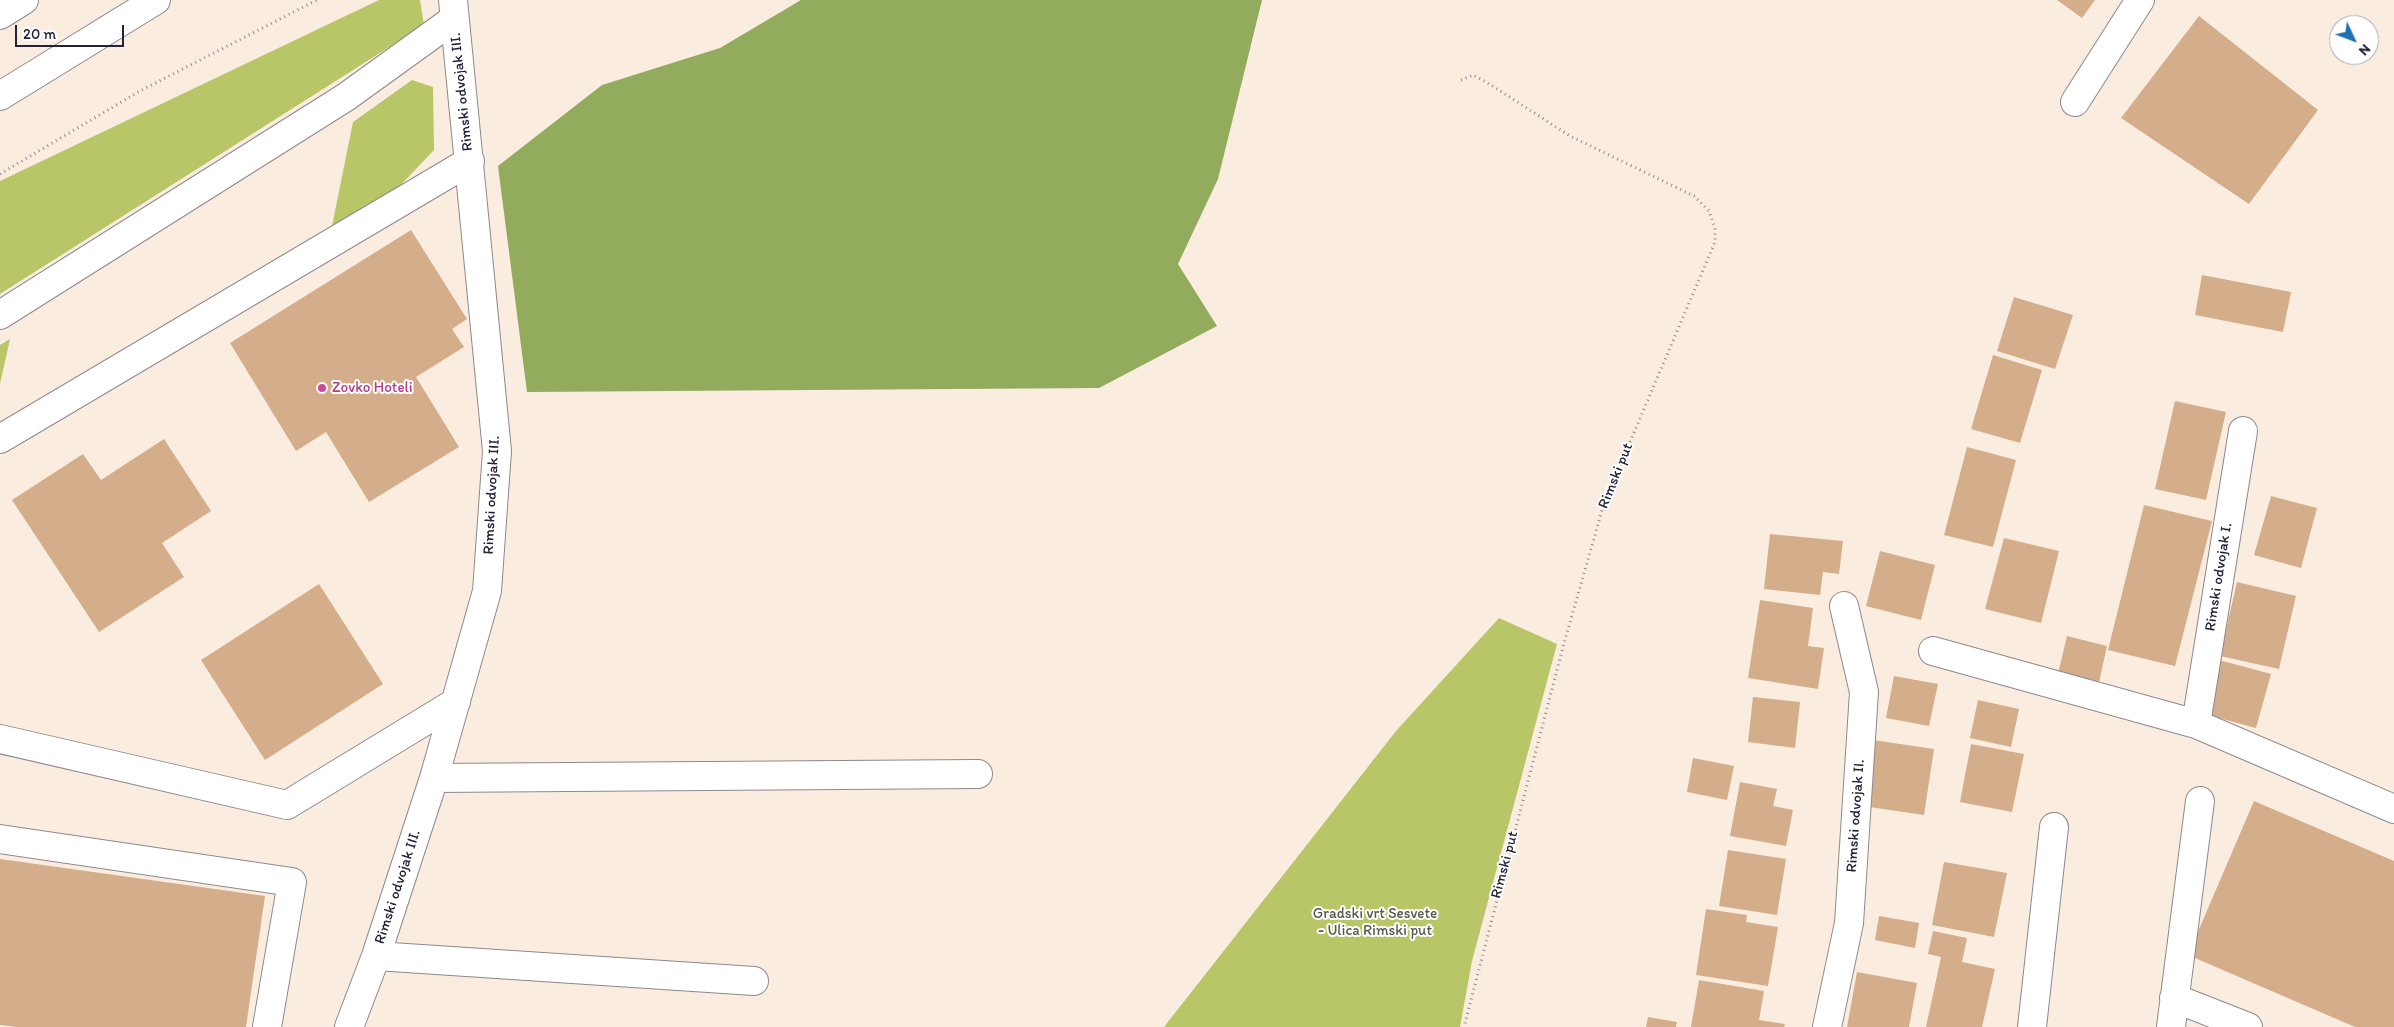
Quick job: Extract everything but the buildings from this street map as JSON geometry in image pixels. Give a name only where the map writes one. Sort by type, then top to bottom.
[{"type":"street","points":[[0,15],[24,0]]},
{"type":"street","points":[[0,96],[156,0]]},
{"type":"street","points":[[2075,102],[2140,0]]},
{"type":"street","points":[[0,315],[346,97],[454,10]]},
{"type":"street","name":"Rimski odvojak III.","points":[[349,1027],[376,956],[434,778],[487,591],[497,451],[454,10]]},
{"type":"street","points":[[0,439],[470,161]]},
{"type":"street","name":"Rimski odvojak I.","points":[[2196,724],[2243,431]]},
{"type":"street","name":"Rimski odvojak II.","points":[[1827,1027],[1849,922],[1864,692],[1844,606]]},
{"type":"street","points":[[1933,651],[2196,724],[2394,809]]},
{"type":"street","points":[[0,739],[287,805],[456,702]]},
{"type":"street","points":[[434,778],[978,774]]},
{"type":"street","points":[[2171,1027],[2200,801]]},
{"type":"street","points":[[2032,1027],[2054,827]]},
{"type":"street","points":[[0,839],[292,882],[267,1027]]},
{"type":"street","name":"Rimski odvojak III.","points":[[376,956],[754,982]]},
{"type":"street","points":[[2174,998],[2248,1027]]},
{"type":"path","points":[[0,174],[140,91],[317,0]]},
{"type":"path","name":"Rimski put","points":[[1461,80],[1473,75],[1492,85],[1570,136],[1694,196],[1709,212],[1715,228],[1715,242],[1704,272],[1660,369],[1604,503],[1558,665],[1464,1027]]},
{"type":"green space","points":[[379,0],[420,0],[424,25],[0,294],[0,181]]},
{"type":"green space","points":[[801,0],[1262,0],[1218,179],[1178,264],[1217,326],[1099,388],[527,392],[498,166],[602,85],[720,48]]},
{"type":"green space","points":[[412,80],[433,87],[434,150],[395,191],[332,226],[353,122]]},
{"type":"green space","points":[[10,339],[0,384],[0,345]]},
{"type":"green space","name":"Gradski vrt Sesvete - Ulica Rimski put","points":[[1499,618],[1557,644],[1472,961],[1460,1027],[1164,1027],[1396,731]]},
{"type":"place","name":"Zovko Hoteli","points":[[322,388]]}]
